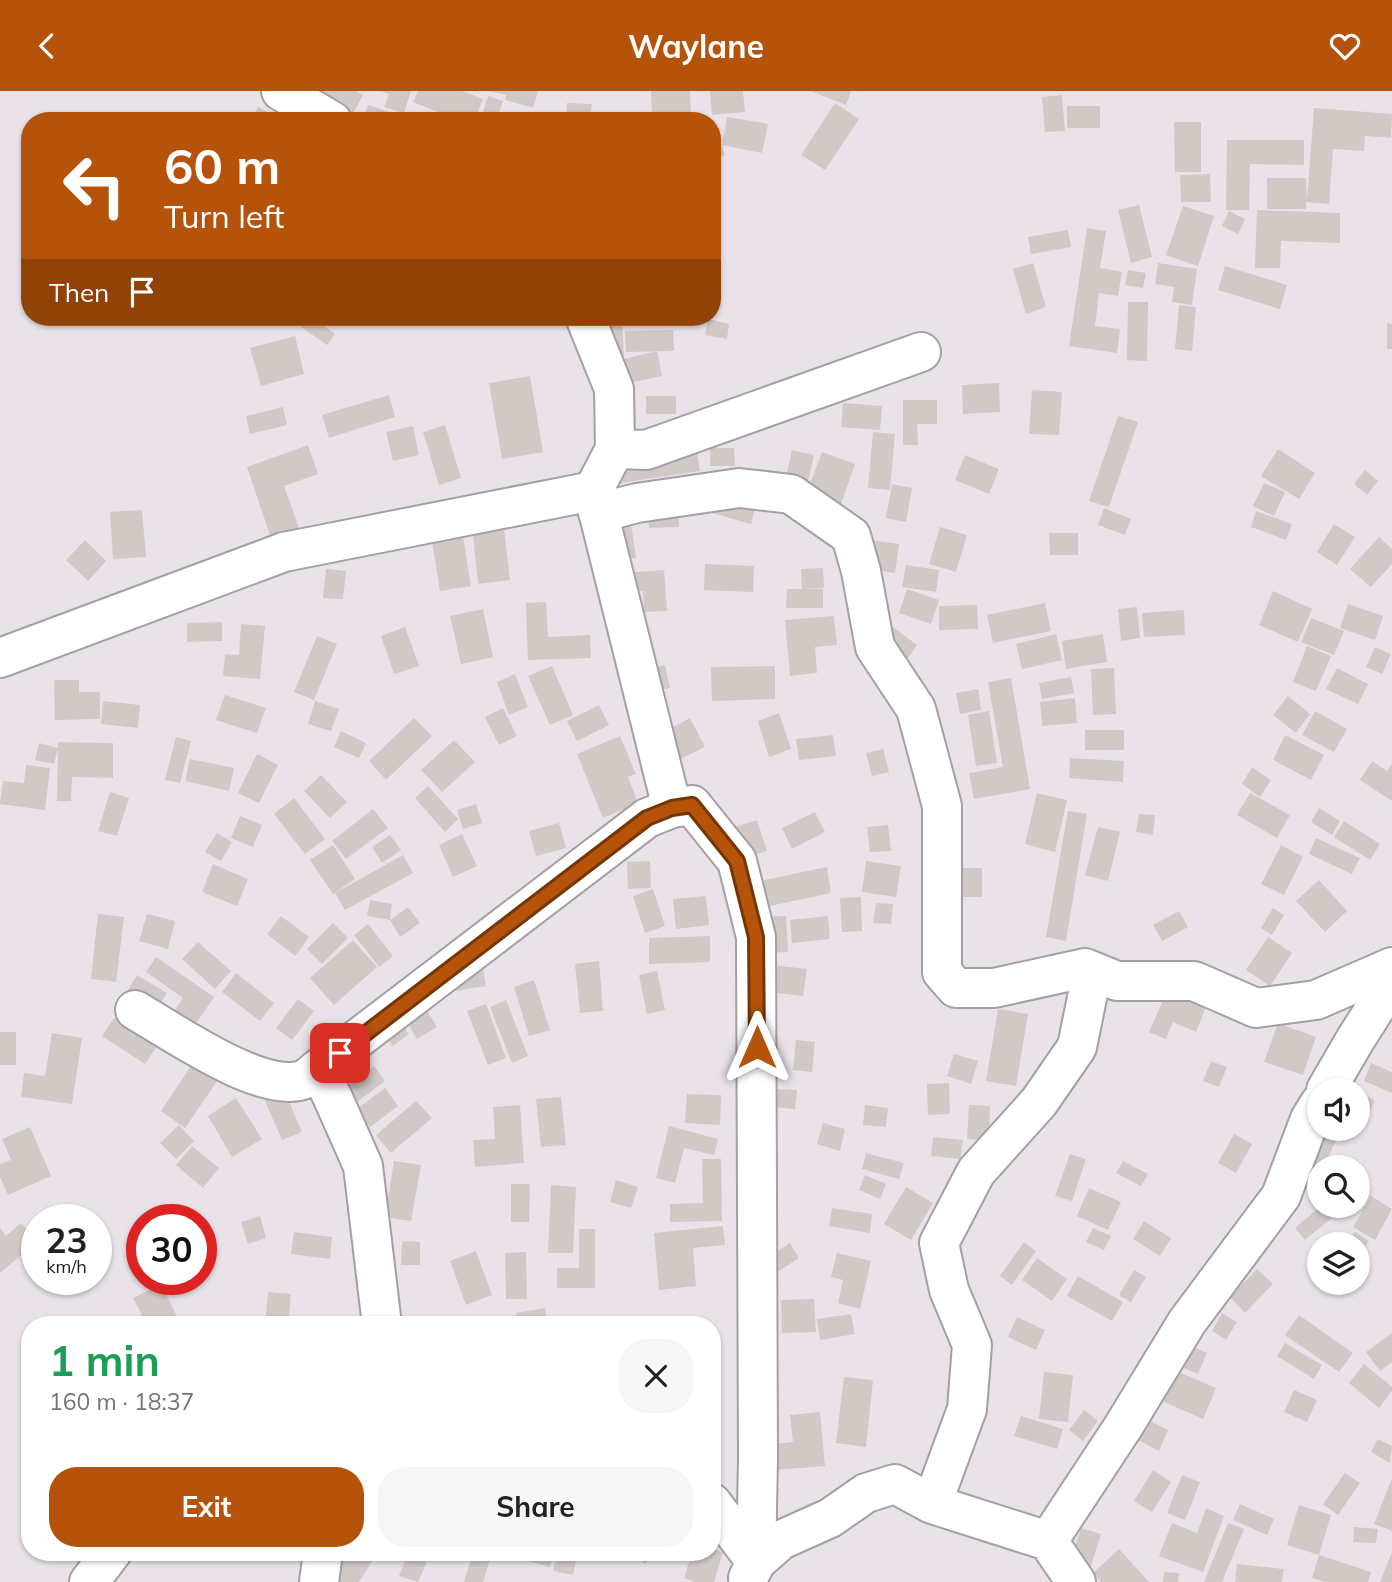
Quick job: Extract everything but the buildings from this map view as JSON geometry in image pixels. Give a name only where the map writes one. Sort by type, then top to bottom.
[{"type":"street","points":[[281,91],[317,112]]},
{"type":"street","points":[[590,326],[614,389],[615,449],[595,502],[672,808]]},
{"type":"street","points":[[615,449],[646,450],[921,352]]},
{"type":"street","points":[[0,657],[285,552],[595,502],[637,503],[739,488],[791,493],[851,536],[861,571],[875,647],[916,709],[942,806],[942,972],[956,988],[994,988],[1085,968],[1117,981],[1194,981],[1256,1008],[1316,1000],[1392,967]]},
{"type":"street","points":[[135,1010],[239,1070],[272,1081],[303,1080],[647,818],[672,808],[692,805],[737,861],[756,937],[758,1458],[751,1572]]},
{"type":"street","points":[[932,1504],[967,1409],[972,1345],[949,1290],[939,1243],[976,1172],[1039,1102],[1077,1047],[1089,988],[1085,968]]},
{"type":"street","points":[[1333,1078],[1392,982]]},
{"type":"street","points":[[318,1069],[362,1166],[381,1316]]},
{"type":"street","points":[[1048,1541],[1123,1427],[1187,1322],[1281,1196],[1307,1127]]},
{"type":"street","points":[[751,1572],[781,1540],[830,1518],[866,1493],[895,1484],[932,1504],[1048,1541],[1076,1582]]},
{"type":"street","points":[[721,1519],[751,1572]]},
{"type":"street","points":[[89,1582],[105,1561]]},
{"type":"street","points":[[319,1582],[322,1561]]},
{"type":"route","points":[[340,1053],[647,818],[672,808],[692,805],[737,861],[756,937],[757,1047]]}]
